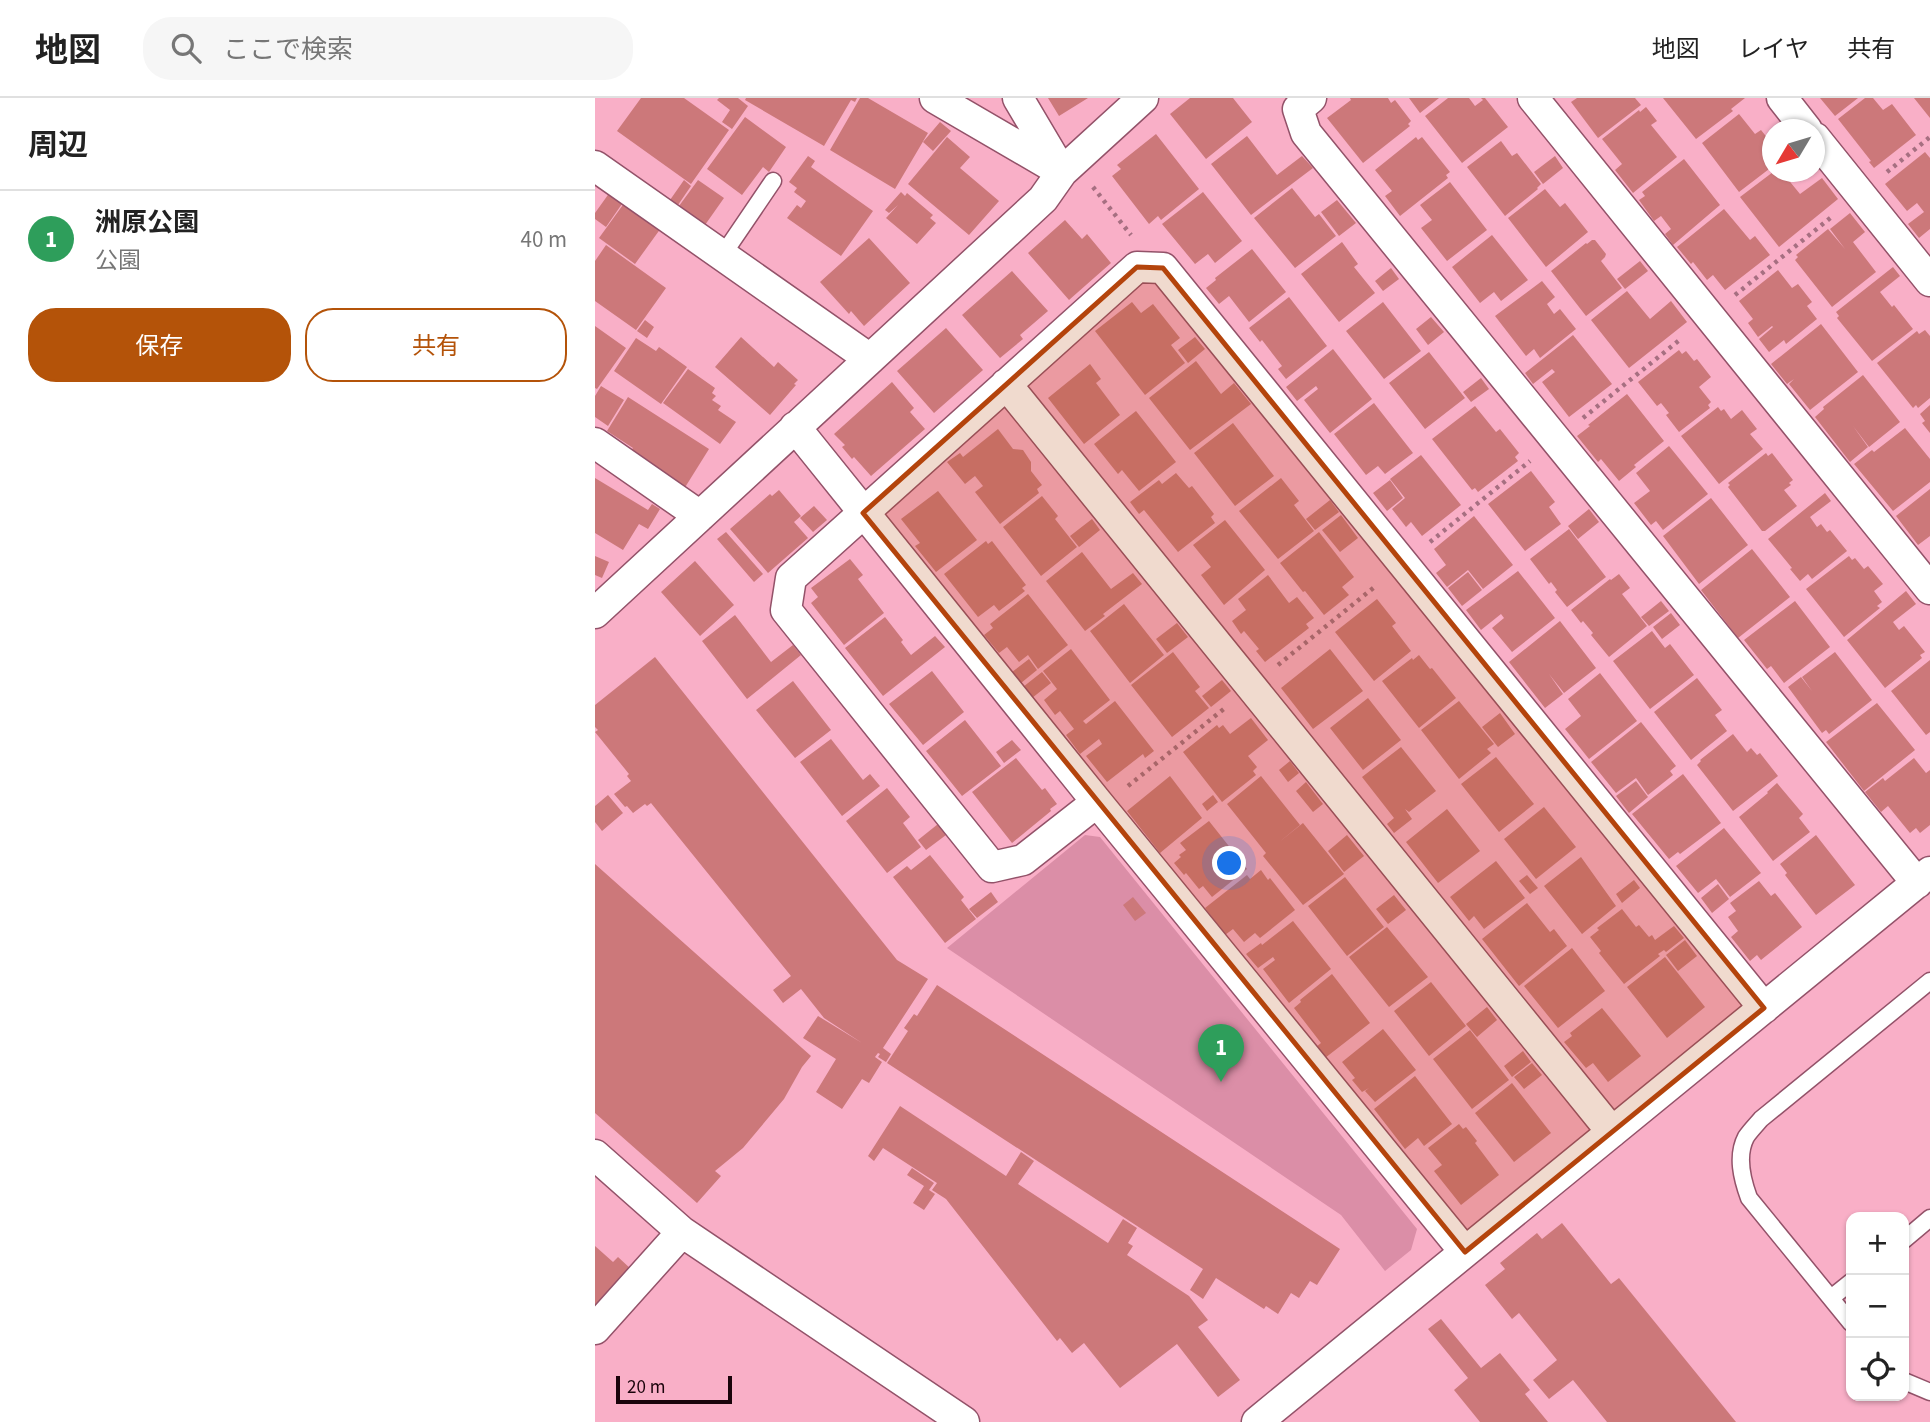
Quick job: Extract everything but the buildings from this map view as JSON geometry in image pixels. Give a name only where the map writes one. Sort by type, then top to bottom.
[{"type":"street","points":[[935,98],[1075,176]]},
{"type":"street","points":[[1018,98],[1075,176]]},
{"type":"street","points":[[595,612],[1043,198],[1075,176],[1143,98]]},
{"type":"street","points":[[1257,1422],[1923,878],[1556,440],[1306,133],[1298,109],[1311,98]]},
{"type":"street","points":[[1533,98],[1930,589]]},
{"type":"street","points":[[1782,98],[1798,119]]},
{"type":"street","points":[[1825,150],[1930,281]]},
{"type":"street","points":[[595,166],[870,359]]},
{"type":"street","points":[[1100,805],[1023,860],[992,867],[786,610],[791,578],[1137,267],[1163,268],[1764,1008]]},
{"type":"street","points":[[1006,384],[1612,1132]]},
{"type":"street","points":[[796,427],[863,513],[1465,1252]]},
{"type":"street","points":[[595,443],[700,516]]},
{"type":"street","points":[[595,1156],[682,1232],[964,1422]]},
{"type":"street","points":[[595,1329],[682,1232]]},
{"type":"lane","points":[[722,256],[773,181]]},
{"type":"lane","points":[[1846,1318],[1749,1198],[1742,1178],[1741,1154],[1746,1138],[1761,1119],[1930,981]]},
{"type":"lane","points":[[1909,1236],[1930,1219]]},
{"type":"lane","points":[[1831,1298],[1846,1286]]},
{"type":"lane","points":[[1909,1383],[1930,1392]]},
{"type":"path","points":[[1100,805],[1252,686],[1930,137]]},
{"type":"path","points":[[1075,176],[1163,268]]},
{"type":"highlighted area","points":[[1137,267],[1163,268],[1764,1008],[1465,1252],[863,513]]},
{"type":"shaded area","points":[[1085,835],[1100,837],[1417,1229],[1411,1250],[1385,1271],[1341,1215],[947,948]]},
{"type":"place","name":"洲原公園","points":[[1221,1082]]}]
